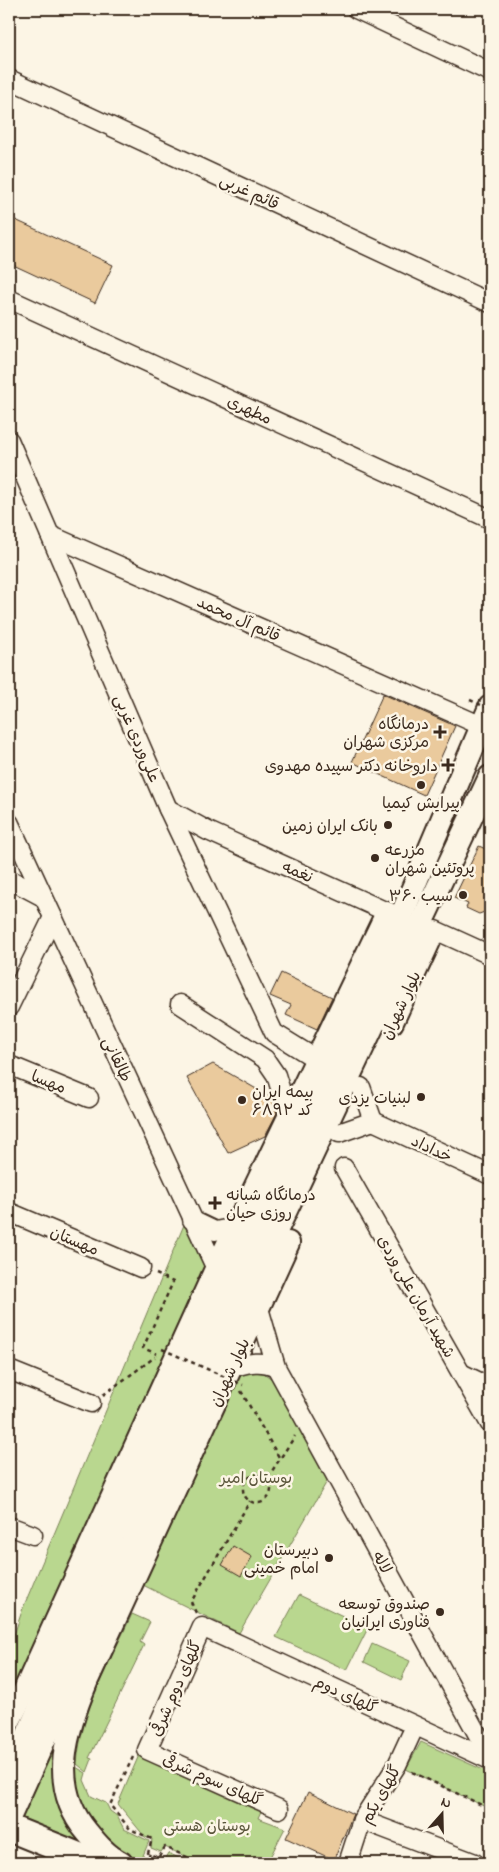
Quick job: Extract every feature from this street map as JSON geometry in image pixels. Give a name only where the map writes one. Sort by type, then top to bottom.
[{"type":"highway","points":[[15,1827],[96,1863]]},
{"type":"main road","points":[[9,1776],[194,1364],[384,954],[425,860],[483,711]]},
{"type":"main road","name":"بلوار شهران","points":[[15,1827],[213,1365],[490,777]]},
{"type":"main road","points":[[9,1720],[24,1692],[216,1268],[316,1058],[402,883],[425,860]]},
{"type":"main road","name":"بلوار شهران","points":[[121,1863],[102,1849],[90,1836],[78,1820],[69,1800],[64,1768],[69,1728],[88,1680],[237,1377],[259,1308],[434,930],[445,871]]},
{"type":"street","points":[[356,9],[490,72]]},
{"type":"street","name":"قائم غربی","points":[[9,80],[490,303]]},
{"type":"street","name":"مطهری","points":[[9,299],[490,519]]},
{"type":"street","name":"علی‌وردی غربی","points":[[9,440],[168,809],[274,1033]]},
{"type":"street","name":"قائم آل محمد","points":[[50,535],[428,702],[483,711]]},
{"type":"street","name":"نغمه","points":[[168,809],[208,831],[387,912]]},
{"type":"street","name":"طالقانی","points":[[9,822],[192,1220],[216,1268]]},
{"type":"street","points":[[187,849],[208,831]]},
{"type":"street","points":[[9,852],[26,861]]},
{"type":"street","points":[[9,879],[43,897]]},
{"type":"street","points":[[9,1007],[53,917]]},
{"type":"street","points":[[434,930],[490,955]]},
{"type":"street","points":[[180,1004],[264,1058],[276,1075],[289,1117]]},
{"type":"street","points":[[254,1052],[274,1033],[316,1058]]},
{"type":"street","name":"مهسا","points":[[9,1065],[90,1098]]},
{"type":"street","points":[[339,1133],[368,1122],[361,1087]]},
{"type":"street","name":"خداداد","points":[[368,1122],[490,1175]]},
{"type":"street","name":"شهید آرمان علی وردی","points":[[344,1168],[490,1424]]},
{"type":"street","name":"مهستان","points":[[9,1212],[141,1268]]},
{"type":"street","points":[[192,1220],[215,1231],[236,1227]]},
{"type":"street","name":"لاله","points":[[259,1308],[276,1367],[490,1759]]},
{"type":"street","points":[[237,1377],[258,1362],[268,1362],[276,1367]]},
{"type":"street","points":[[9,1370],[91,1403]]},
{"type":"street","points":[[462,1373],[490,1387]]},
{"type":"street","points":[[9,1526],[33,1535]]},
{"type":"street","name":"گلهای دوم","points":[[202,1627],[490,1759]]},
{"type":"street","name":"گلهای دوم شرقی","points":[[147,1750],[202,1627]]},
{"type":"street","name":"گلهای یکم","points":[[348,1863],[362,1820],[397,1765],[415,1726]]},
{"type":"street","name":"گلهای سوم شرقی","points":[[147,1750],[279,1809]]},
{"type":"street","points":[[362,1820],[475,1863]]},
{"type":"path","points":[[91,1403],[159,1355],[143,1348],[173,1282],[141,1268]]},
{"type":"path","points":[[162,1348],[237,1377]]},
{"type":"path","points":[[241,1391],[280,1459]]},
{"type":"path","points":[[267,1478],[306,1421]]},
{"type":"path","points":[[258,1474],[267,1478],[272,1491],[268,1499],[259,1503],[250,1501],[244,1494],[246,1480],[258,1474]]},
{"type":"path","points":[[191,1602],[250,1501]]},
{"type":"path","points":[[145,1863],[150,1854],[148,1853],[152,1840],[130,1829],[110,1805],[135,1753],[147,1750]]},
{"type":"path","points":[[397,1765],[490,1809]]},
{"type":"path","points":[[150,1854],[158,1858],[164,1847],[200,1863]]},
{"type":"green space","points":[[186,1220],[204,1257],[207,1275],[9,1712],[9,1650],[23,1608]]},
{"type":"green space","name":"بوستان امیر","points":[[258,1369],[276,1382],[329,1478],[239,1633],[137,1582],[234,1375]]},
{"type":"green space","points":[[299,1595],[368,1628],[347,1670],[276,1637]]},
{"type":"green space","points":[[132,1614],[150,1622],[140,1642],[144,1645],[89,1758],[92,1759],[87,1772],[77,1764],[84,1725],[98,1687]]},
{"type":"green space","points":[[372,1644],[410,1661],[401,1680],[364,1662]]},
{"type":"green space","points":[[60,1720],[59,1749],[98,1854],[19,1825]]},
{"type":"green space","points":[[421,1742],[490,1773],[490,1809],[406,1769]]},
{"type":"green space","name":"بوستان هستی","points":[[139,1755],[260,1807],[261,1811],[258,1818],[285,1828],[267,1863],[200,1863],[165,1847],[161,1852],[151,1848],[152,1839],[145,1837],[118,1804]]},
{"type":"green space","points":[[69,1763],[86,1773],[84,1780],[91,1796],[106,1803],[110,1811],[117,1816],[124,1829],[149,1841],[140,1863],[127,1863],[86,1826]]},
{"type":"green space","points":[[168,1853],[190,1863],[162,1863]]},
{"type":"building","points":[[9,217],[113,265],[95,303],[9,263]]},
{"type":"building","points":[[383,694],[455,726],[424,795],[352,762]]},
{"type":"building","points":[[479,846],[490,851],[490,910],[479,914],[466,908],[468,904],[454,898]]},
{"type":"building","points":[[281,973],[332,997],[317,1029],[286,1015],[291,1005],[270,996]]},
{"type":"building","points":[[213,1064],[272,1098],[277,1113],[265,1136],[228,1153],[187,1078]]},
{"type":"building","points":[[233,1546],[252,1557],[241,1576],[222,1565]]},
{"type":"building","points":[[308,1792],[353,1814],[334,1860],[286,1838]]},
{"type":"place","name":"درمانگاه مرکزی شهران","points":[[440,732]]},
{"type":"place","name":"داروخانه دکتر سپیده مهدوی","points":[[448,765]]},
{"type":"place","name":"پیرایش کیمیا","points":[[421,785]]},
{"type":"place","name":"بانک ایران زمین","points":[[388,825]]},
{"type":"place","name":"مزرعه پروتئین شهران","points":[[375,858]]},
{"type":"place","name":"سیب ۳۶۰","points":[[463,895]]},
{"type":"place","name":"لبنیات یزدی","points":[[421,1097]]},
{"type":"place","name":"بیمه ایران کد ۶۸۹۲","points":[[242,1100]]},
{"type":"place","name":"درمانگاه شبانه روزی حیان","points":[[215,1203]]},
{"type":"place","name":"دبیرستان امام خمینی","points":[[329,1558]]},
{"type":"place","name":"صندوق توسعه فناوری ایرانیان","points":[[440,1612]]}]
